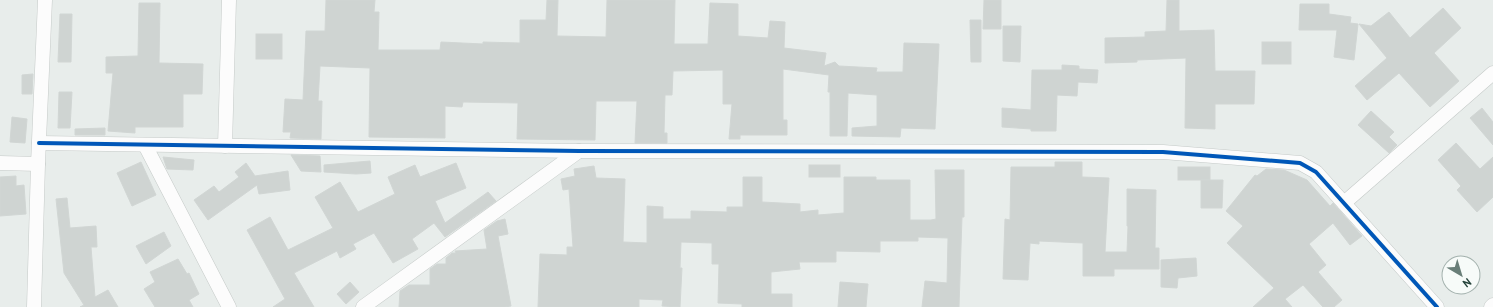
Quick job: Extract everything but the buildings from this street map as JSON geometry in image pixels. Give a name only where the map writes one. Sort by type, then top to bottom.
[{"type":"street","points":[[34,307],[45,0]]},
{"type":"street","points":[[225,146],[229,0]]},
{"type":"street","points":[[1344,203],[1493,73]]},
{"type":"street","points":[[39,143],[579,151],[1163,152],[1300,163],[1316,172],[1437,307]]},
{"type":"street","points":[[145,145],[229,307]]},
{"type":"street","points":[[363,307],[579,151]]},
{"type":"street","points":[[0,163],[38,164]]},
{"type":"cycle path","points":[[39,143],[579,151],[1163,152],[1300,163],[1316,172],[1437,307]]}]
